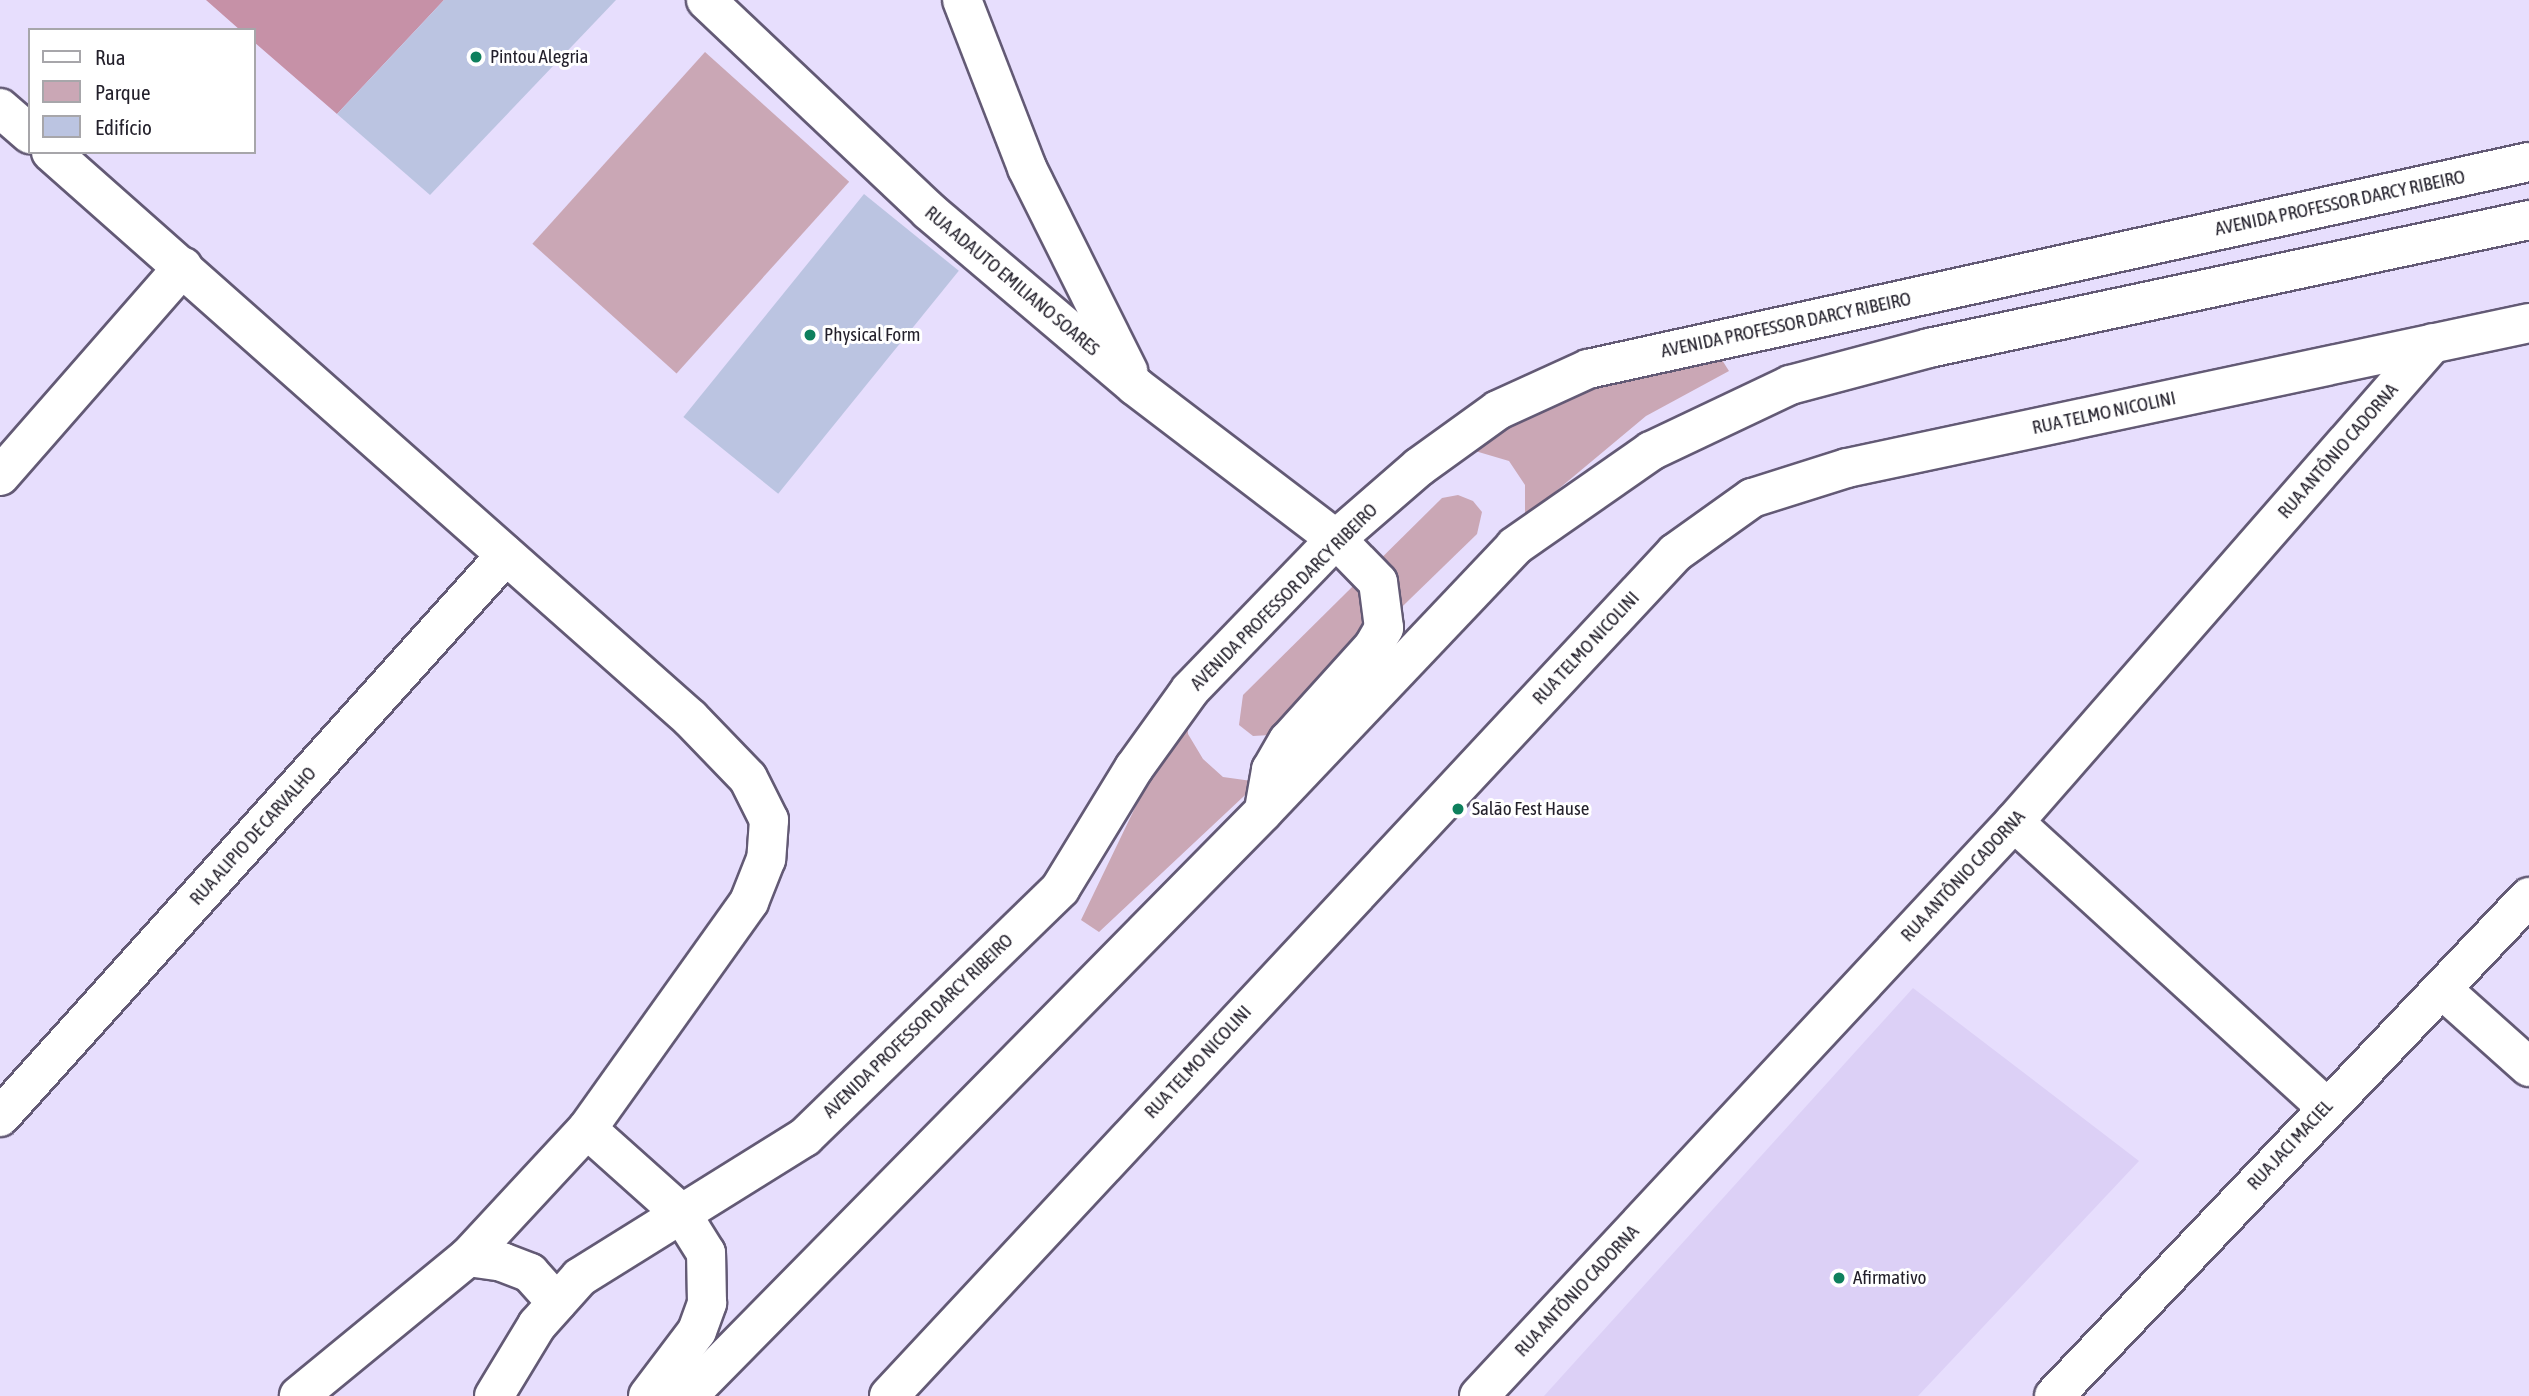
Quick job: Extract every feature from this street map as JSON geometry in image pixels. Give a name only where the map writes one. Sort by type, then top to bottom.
[{"type":"street","name":"RUA ADAUTO EMILIANO SOARES","points":[[706,0],[929,211],[1135,386],[1336,539],[1377,582],[1384,628],[1373,647],[1287,741],[1272,770],[1263,813]]},
{"type":"street","points":[[962,0],[1027,168],[1135,386]]},
{"type":"street","points":[[0,108],[28,132]]},
{"type":"street","points":[[53,154],[690,718],[748,778],[769,820],[766,859],[749,902],[587,1129],[468,1257],[299,1396]]},
{"type":"street","name":"AVENIDA PROFESSOR DARCY RIBEIRO","points":[[494,1396],[537,1325],[580,1276],[681,1213],[756,1171],[804,1137],[1060,889],[1167,718],[1336,539],[1419,467],[1497,410],[1588,369],[2529,162]]},
{"type":"street","points":[[688,1396],[1263,813],[1515,546],[1651,451],[1790,385],[1929,348],[2529,220]]},
{"type":"street","points":[[0,477],[183,267]]},
{"type":"street","name":"RUA TELMO NICOLINI","points":[[889,1396],[1675,553],[1752,498],[1847,468],[2529,323]]},
{"type":"street","name":"RUA ANTÔNIO CADORNA","points":[[1479,1396],[2014,822],[2433,343]]},
{"type":"street","name":"RUA ALIPIO DE CARVALHO","points":[[0,1117],[506,555]]},
{"type":"street","points":[[2014,822],[2325,1106]]},
{"type":"street","name":"RUA JACI MACIEL","points":[[2054,1396],[2325,1106],[2444,991],[2529,897]]},
{"type":"street","points":[[2444,991],[2529,1067]]},
{"type":"street","points":[[587,1129],[681,1213],[706,1253],[707,1303],[697,1331],[648,1396]]},
{"type":"street","points":[[468,1257],[502,1262],[530,1273],[557,1303]]},
{"type":"shaded area","points":[[206,0],[444,0],[337,114],[256,44],[256,28],[238,28]]},
{"type":"shaded area","name":"Afirmativo","points":[[1913,988],[2139,1161],[1918,1396],[1544,1396]]},
{"type":"green space","points":[[705,52],[849,182],[677,374],[532,244]]},
{"type":"green space","points":[[1710,341],[1729,371],[1646,416],[1525,517],[1525,485],[1509,461],[1465,448],[1523,416]]},
{"type":"green space","points":[[1458,495],[1473,501],[1482,512],[1477,534],[1270,735],[1253,736],[1239,725],[1243,695],[1442,498]]},
{"type":"green space","points":[[1187,712],[1188,734],[1203,759],[1223,777],[1259,782],[1099,932],[1081,920],[1158,760]]},
{"type":"building","name":"Pintou Alegria","points":[[444,0],[616,0],[430,195],[337,114]]},
{"type":"building","name":"Physical Form","points":[[864,194],[959,271],[778,494],[683,417]]},
{"type":"place","name":"Pintou Alegria","points":[[476,57]]},
{"type":"place","name":"Physical Form","points":[[810,335]]},
{"type":"place","name":"Salão Fest Hause","points":[[1458,809]]},
{"type":"place","name":"Afirmativo","points":[[1839,1278]]}]
